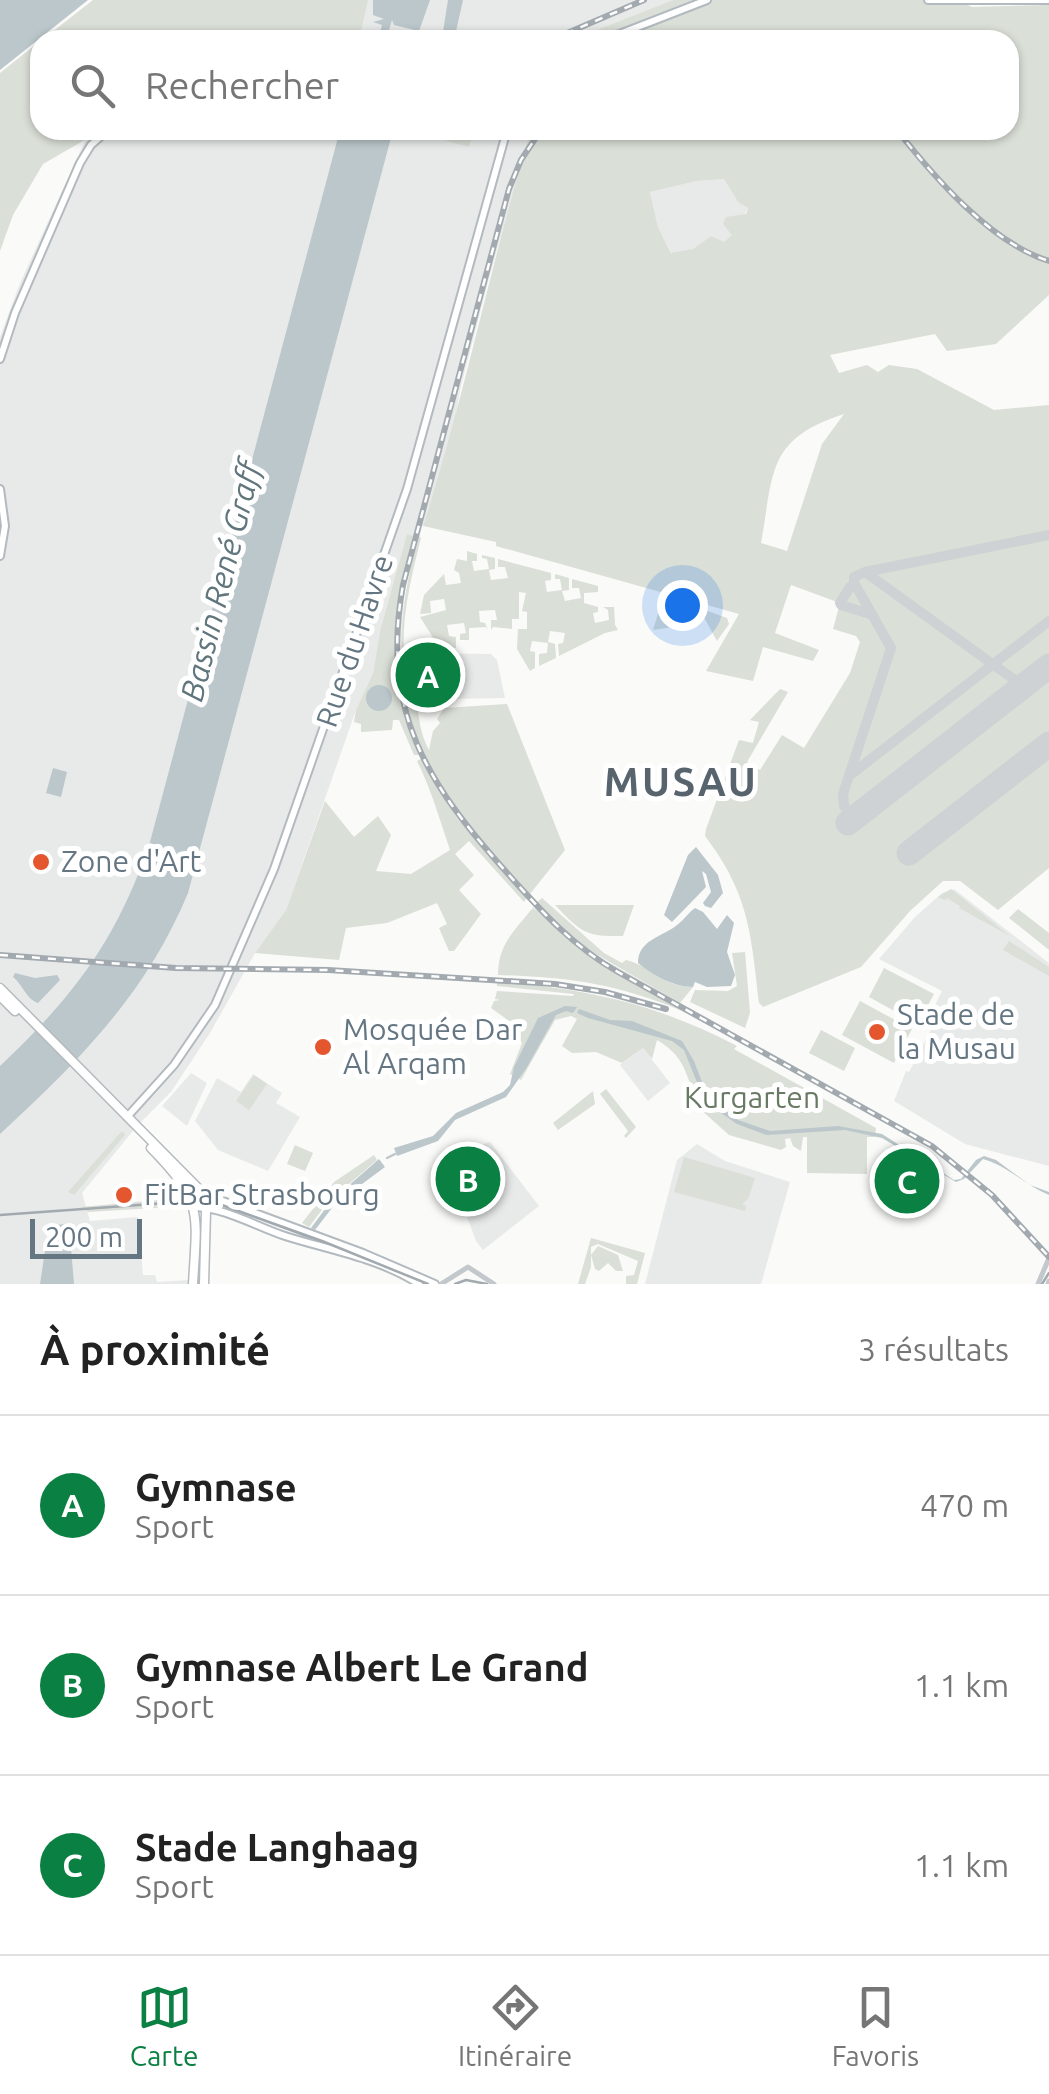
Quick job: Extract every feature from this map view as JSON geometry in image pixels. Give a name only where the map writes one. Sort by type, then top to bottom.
[{"type":"main road","points":[[630,30],[708,0]]},
{"type":"main road","points":[[928,0],[1048,0]]},
{"type":"main road","points":[[0,358],[15,313],[73,178],[97,140]]},
{"type":"main road","name":"Rue du Havre","points":[[127,1118],[174,1065],[215,1004],[274,869],[408,489],[503,140]]},
{"type":"main road","points":[[0,489],[6,526],[0,556]]},
{"type":"main road","points":[[0,988],[79,1072],[192,1179],[200,1196],[194,1284]]},
{"type":"main road","points":[[2,1000],[23,1016]]},
{"type":"main road","points":[[79,1072],[200,1196],[436,1284]]},
{"type":"main road","points":[[200,1207],[206,1238],[204,1284]]},
{"type":"main road","points":[[200,1207],[289,1238],[316,1240],[419,1284]]},
{"type":"street","points":[[1043,1283],[1049,1258]]},
{"type":"street","points":[[436,1284],[468,1267],[494,1284]]},
{"type":"street","points":[[479,1268],[482,1278]]},
{"type":"shaded area","points":[[358,0],[673,0],[596,30],[350,30]]},
{"type":"shaded area","points":[[85,140],[528,140],[460,390],[453,432],[417,535],[404,595],[400,644],[410,718],[439,785],[530,894],[527,897],[456,817],[430,778],[411,734],[396,677],[395,657],[397,606],[413,537],[407,534],[380,631],[373,673],[356,710],[286,910],[255,953],[171,1092],[137,1126],[82,1193],[90,1221],[138,1217],[143,1275],[155,1275],[157,1282],[189,1280],[188,1284],[0,1284],[0,337],[20,283]]},
{"type":"shaded area","points":[[724,179],[738,202],[748,208],[733,235],[723,243],[711,236],[693,249],[672,254],[658,227],[650,192]]},
{"type":"shaded area","points":[[407,653],[491,654],[497,660],[505,698],[443,699],[449,690],[410,683]]},
{"type":"shaded area","points":[[954,889],[1049,963],[1049,1166],[965,1144],[894,1101],[906,1071],[909,1072],[938,1016],[932,1011],[942,991],[879,959],[915,917],[942,893]]},
{"type":"shaded area","points":[[537,902],[592,953],[727,1029],[680,1010],[600,963],[532,909]]},
{"type":"shaded area","points":[[643,1048],[670,1083],[648,1101],[620,1065]]},
{"type":"shaded area","points":[[191,1073],[207,1083],[187,1126],[162,1106]]},
{"type":"shaded area","points":[[253,1074],[282,1093],[276,1103],[300,1117],[268,1171],[218,1150],[195,1121],[217,1078],[241,1092]]},
{"type":"shaded area","points":[[490,1142],[539,1206],[483,1250],[476,1241],[446,1160],[448,1155]]},
{"type":"shaded area","points":[[697,1144],[725,1161],[790,1182],[761,1284],[645,1284],[677,1160]]},
{"type":"green space","points":[[93,0],[368,0],[361,30],[55,30]]},
{"type":"green space","points":[[673,0],[957,0],[972,7],[1049,5],[1049,295],[996,344],[947,351],[935,334],[830,355],[839,373],[867,365],[878,372],[889,365],[917,369],[994,410],[1049,405],[1049,868],[998,910],[960,881],[943,881],[910,911],[861,967],[763,1007],[759,1003],[746,915],[731,877],[705,836],[706,829],[739,740],[753,743],[759,722],[750,720],[780,689],[788,692],[747,762],[760,770],[782,735],[804,748],[850,673],[860,642],[856,636],[833,629],[840,603],[791,585],[775,633],[819,650],[813,661],[763,647],[753,681],[706,671],[739,614],[496,546],[496,542],[423,526],[528,140],[1019,140],[1019,30],[596,30]],"holes":[[[724,179],[738,202],[748,208],[746,214],[726,217],[723,224],[732,235],[724,242],[711,236],[693,249],[671,253],[658,227],[650,192]],[[844,414],[822,444],[787,551],[761,543],[773,477],[787,447],[800,435]]]},
{"type":"green space","points":[[30,49],[30,140],[85,140],[43,164],[13,215],[0,251],[0,73]]},
{"type":"green space","points":[[443,140],[471,140],[469,147]]},
{"type":"green space","points":[[407,534],[413,536],[401,593],[396,646],[402,699],[419,755],[414,755],[399,720],[393,720],[392,730],[361,732],[361,724],[354,722],[373,673],[380,631]]},
{"type":"green space","points":[[419,536],[404,649],[405,668],[422,733],[429,750],[444,708],[507,704],[565,850],[530,894],[454,807],[434,774],[408,709],[401,642],[410,572]]},
{"type":"green space","points":[[467,551],[477,554],[477,561],[472,561],[474,571],[489,569],[482,555],[495,558],[495,569],[489,570],[491,580],[508,578],[505,567],[498,567],[498,559],[551,573],[551,580],[545,581],[547,592],[562,590],[555,574],[569,578],[569,590],[562,591],[565,601],[581,598],[579,588],[572,588],[572,579],[598,586],[598,592],[584,593],[584,603],[598,607],[598,612],[593,613],[595,623],[609,620],[608,610],[603,607],[614,607],[618,630],[559,656],[558,644],[563,643],[565,633],[550,631],[548,642],[555,644],[556,658],[539,666],[539,654],[547,653],[548,643],[532,641],[530,651],[535,652],[535,668],[530,671],[517,649],[518,629],[527,629],[527,612],[522,611],[526,593],[519,592],[519,619],[512,619],[512,629],[491,630],[491,620],[497,620],[495,610],[479,611],[480,622],[488,630],[469,628],[469,640],[460,640],[460,634],[466,633],[464,623],[447,625],[449,636],[456,637],[456,648],[439,647],[420,617],[446,610],[444,599],[430,601],[431,613],[420,614],[424,595],[444,574],[446,585],[461,583],[454,570],[457,559],[467,561]]},
{"type":"green space","points":[[669,603],[701,613],[673,627],[653,630],[660,607]]},
{"type":"green space","points":[[708,611],[727,618],[729,624],[717,641],[702,614]]},
{"type":"green space","points":[[421,759],[456,817],[527,897],[524,902],[469,841],[455,854],[474,875],[459,890],[481,914],[454,951],[449,951],[439,928],[447,924],[437,903],[387,923],[346,928],[339,960],[255,953],[286,910],[325,801],[354,837],[378,816],[391,835],[376,871],[411,874],[450,850],[417,761]]},
{"type":"green space","points":[[951,889],[1010,936],[947,898],[938,897]]},
{"type":"green space","points":[[542,898],[604,953],[622,963],[635,963],[673,984],[693,987],[680,1003],[579,944],[537,902]]},
{"type":"green space","points":[[555,905],[634,905],[623,936],[610,936],[584,931]]},
{"type":"green space","points":[[532,909],[538,910],[586,953],[680,1010],[592,984],[498,975],[504,947]]},
{"type":"green space","points":[[1018,909],[1049,933],[1049,950],[1009,918]]},
{"type":"green space","points":[[1009,941],[1049,967],[1049,976],[1003,950]]},
{"type":"green space","points":[[745,952],[750,1013],[745,1028],[690,1002],[695,990],[728,991],[737,986],[732,953]]},
{"type":"green space","points":[[884,968],[934,994],[918,1024],[869,997]]},
{"type":"green space","name":"Kurgarten","points":[[504,982],[624,1002],[680,1020],[737,1046],[734,1049],[876,1128],[875,1137],[867,1137],[867,1174],[807,1173],[807,1137],[803,1137],[801,1151],[790,1138],[785,1139],[786,1147],[781,1150],[729,1135],[700,1109],[704,1105],[692,1089],[682,1064],[657,1040],[652,1059],[643,1048],[622,1063],[596,1052],[572,1053],[562,1046],[577,1019],[571,1016],[555,1020],[521,1080],[510,1074],[522,1043],[505,1018],[491,1008],[494,1001],[500,1000],[495,999],[497,991],[574,994],[497,986]]},
{"type":"green space","name":"Stade de la Musau","points":[[860,1001],[912,1029],[894,1063],[842,1035]]},
{"type":"green space","points":[[821,1030],[855,1048],[844,1071],[809,1053]]},
{"type":"green space","points":[[254,1075],[267,1084],[249,1110],[236,1101]]},
{"type":"green space","points":[[606,1089],[636,1127],[626,1138],[628,1131],[600,1094]]},
{"type":"green space","points":[[593,1091],[595,1104],[558,1130],[553,1123]]},
{"type":"green space","points":[[122,1131],[125,1135],[74,1195],[68,1192]]},
{"type":"green space","points":[[295,1145],[313,1153],[305,1171],[287,1164]]},
{"type":"green space","points":[[896,1148],[942,1183],[918,1214],[872,1178]]},
{"type":"green space","points":[[374,1155],[377,1160],[327,1203],[309,1227],[302,1223],[334,1182]]},
{"type":"green space","points":[[684,1157],[755,1178],[748,1199],[742,1204],[745,1211],[674,1192]]},
{"type":"green space","points":[[181,1198],[187,1206],[88,1212],[81,1207]]},
{"type":"green space","points":[[591,1238],[645,1253],[637,1284],[626,1284],[626,1276],[634,1275],[638,1261],[598,1244],[591,1247],[591,1267],[585,1284],[578,1284]]},
{"type":"green space","points":[[598,1246],[618,1255],[623,1271],[616,1271],[608,1263],[599,1271],[595,1269],[591,1255]]},
{"type":"water","points":[[0,0],[88,0],[50,30],[30,30],[30,46],[0,70]]},
{"type":"water","points":[[373,0],[430,0],[419,30],[394,25],[392,20],[389,30],[381,30],[382,25],[373,22],[384,19],[373,15]]},
{"type":"water","points":[[448,0],[463,0],[456,30],[443,30]]},
{"type":"water","name":"Bassin René Graff","points":[[337,140],[390,140],[188,893],[152,963],[108,1024],[0,1134],[0,1066],[50,1015],[90,964],[123,908],[150,842]]},
{"type":"water","points":[[379,685],[388,689],[392,698],[388,707],[379,711],[370,707],[366,698],[370,689]]},
{"type":"water","points":[[53,768],[67,772],[61,797],[46,793]]},
{"type":"water","points":[[696,847],[718,875],[723,893],[711,908],[705,906],[703,903],[711,892],[702,871],[706,887],[672,922],[664,915],[688,855]]},
{"type":"water","points":[[695,908],[717,929],[727,915],[734,923],[727,952],[735,975],[731,986],[707,987],[695,982],[693,987],[678,985],[638,963],[646,944],[677,925]]},
{"type":"water","points":[[15,973],[35,978],[57,975],[60,980],[38,1003],[13,977]]},
{"type":"water","points":[[565,1006],[577,1007],[573,1013],[556,1015],[506,1097],[455,1120],[438,1141],[397,1156],[394,1148],[433,1136],[456,1113],[503,1092],[510,1085],[514,1067],[538,1018]]},
{"type":"water","points":[[579,1009],[610,1020],[632,1021],[682,1041],[708,1098],[738,1120],[770,1131],[838,1126],[882,1134],[954,1180],[961,1179],[984,1156],[1027,1182],[983,1159],[964,1179],[956,1182],[882,1138],[845,1130],[767,1135],[737,1124],[705,1102],[684,1050],[672,1041],[588,1018],[577,1013]]},
{"type":"water","points":[[379,1159],[385,1167],[335,1204],[315,1230],[311,1228],[331,1201]]},
{"type":"water","points":[[69,1223],[74,1284],[40,1284],[45,1251],[58,1225]]},
{"type":"waterway","points":[[387,1158],[395,1154]]},
{"type":"taxiway","points":[[854,585],[854,577],[865,572],[1049,535]]},
{"type":"taxiway","points":[[865,572],[1023,686]]},
{"type":"taxiway","points":[[840,603],[850,587],[856,586],[891,648],[843,794],[844,806],[854,818]]},
{"type":"taxiway","points":[[841,605],[873,615]]},
{"type":"taxiway","points":[[849,776],[1049,621]]},
{"type":"runway","points":[[848,823],[1049,666]]},
{"type":"runway","points":[[909,853],[1049,744]]},
{"type":"tram line","points":[[0,1215],[208,1200],[428,1284]]},
{"type":"tram line","points":[[1042,1284],[1049,1273]]},
{"type":"tram line","points":[[455,1284],[466,1280],[487,1284]]},
{"type":"railway","points":[[574,30],[644,0]]},
{"type":"railway","points":[[534,140],[509,189],[403,585],[398,671],[417,744],[455,810],[480,842],[573,940],[618,972],[932,1146],[992,1195],[1049,1257]]},
{"type":"railway","points":[[905,140],[985,224],[1006,240],[1049,261]]},
{"type":"railway","points":[[0,955],[176,968],[328,970],[555,984],[605,992],[666,1009]]},
{"type":"place","name":"Gymnase","points":[[428,675]]},
{"type":"place","name":"Zone d'Art","points":[[41,862]]},
{"type":"place","name":"Stade de la Musau","points":[[877,1032]]},
{"type":"place","name":"Mosquée Dar Al Arqam","points":[[323,1047]]},
{"type":"place","name":"Gymnase Albert Le Grand","points":[[468,1179]]},
{"type":"place","name":"Stade Langhaag","points":[[907,1181]]},
{"type":"place","name":"FitBar Strasbourg","points":[[124,1195]]},
{"type":"district","name":"MUSAU","points":[[681,782]]}]
